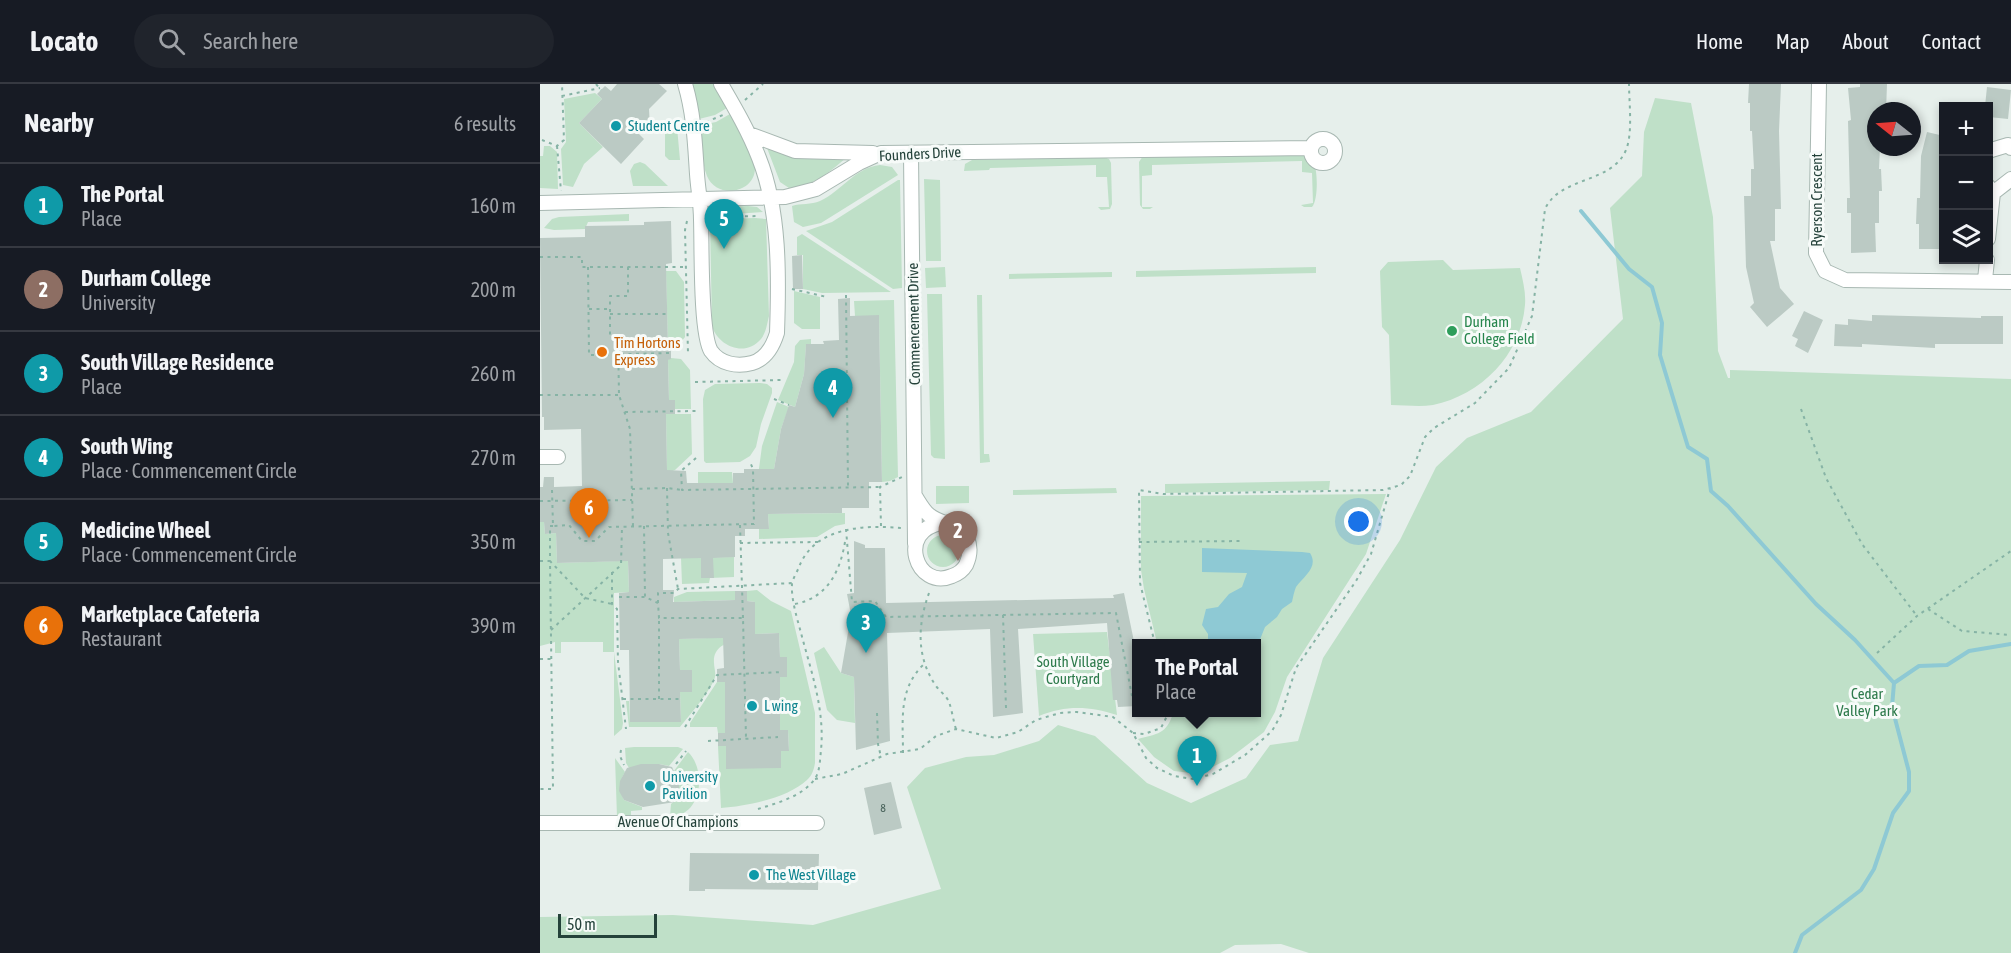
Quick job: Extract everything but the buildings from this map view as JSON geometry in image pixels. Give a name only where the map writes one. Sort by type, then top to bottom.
[{"type":"street","points":[[685,84],[692,112],[707,343],[717,358],[737,365],[759,360],[774,344],[777,333],[775,217],[760,161],[749,134],[721,84]]},
{"type":"street","name":"Ryerson Crescent","points":[[1819,84],[1816,253],[1825,271],[1845,280],[2011,282]]},
{"type":"street","points":[[749,134],[795,151],[881,153]]},
{"type":"street","points":[[1993,150],[2008,145],[2011,148]]},
{"type":"street","name":"Founders Drive","points":[[540,203],[785,197],[816,189],[859,163],[881,153],[1311,148]]},
{"type":"street","name":"Commencement Drive","points":[[911,153],[915,544],[917,562],[929,575],[946,578],[963,570],[970,553],[966,536],[959,529],[942,523],[928,514],[915,496]]},
{"type":"street","points":[[1993,189],[2011,179]]},
{"type":"street","points":[[1984,280],[1986,264]]},
{"type":"street","points":[[540,457],[558,457]]},
{"type":"street","points":[[915,544],[925,529],[942,523]]},
{"type":"street","name":"Avenue Of Champions","points":[[540,823],[817,822]]},
{"type":"path","points":[[557,146],[564,140],[562,84]]},
{"type":"path","points":[[562,96],[601,89],[596,84]]},
{"type":"path","points":[[741,103],[763,84]]},
{"type":"path","points":[[1154,639],[1140,583],[1139,490],[1163,494],[1390,489],[1401,485],[1410,476],[1425,437],[1434,428],[1475,403],[1509,368],[1532,316],[1545,209],[1550,199],[1559,191],[1612,168],[1626,150],[1630,127],[1629,84]]},
{"type":"path","points":[[702,122],[716,119],[728,112]]},
{"type":"path","points":[[542,140],[557,146]]},
{"type":"path","points":[[557,146],[561,185]]},
{"type":"path","points":[[688,215],[685,230],[688,353]]},
{"type":"path","points":[[712,217],[765,216]]},
{"type":"path","points":[[540,257],[582,257],[582,267],[686,267]]},
{"type":"path","points":[[588,267],[589,355],[671,353]]},
{"type":"path","points":[[628,267],[628,296],[609,296],[610,338],[618,338],[619,395],[630,429],[633,526]]},
{"type":"path","points":[[790,288],[827,297]]},
{"type":"path","points":[[846,295],[848,487]]},
{"type":"path","points":[[589,309],[610,309]]},
{"type":"path","points":[[610,314],[666,314]]},
{"type":"path","points":[[695,381],[782,380]]},
{"type":"path","points":[[540,395],[619,395]]},
{"type":"path","points":[[774,399],[789,405]]},
{"type":"path","points":[[1802,409],[1826,478],[1862,544],[1917,616]]},
{"type":"path","points":[[625,412],[696,411]]},
{"type":"path","points":[[682,490],[681,471],[696,458]]},
{"type":"path","points":[[540,789],[553,789],[550,526],[569,525],[582,541],[595,541],[609,527],[754,524],[753,469],[750,462]]},
{"type":"path","points":[[632,489],[880,487],[916,471]]},
{"type":"path","points":[[626,482],[632,482]]},
{"type":"path","points":[[831,482],[831,488]]},
{"type":"path","points":[[880,487],[881,526]]},
{"type":"path","points":[[667,488],[667,526],[678,589]]},
{"type":"path","points":[[552,489],[553,526]]},
{"type":"path","points":[[752,812],[797,794],[815,779],[842,774],[881,757],[920,748],[936,736],[956,729],[996,738],[1018,732],[1036,720],[1060,713],[1077,712],[1113,717],[1133,733],[1146,758],[1157,768],[1174,776],[1193,779],[1213,774],[1245,755],[1272,731],[1281,715],[1296,668],[1356,581],[1371,554],[1390,489]]},
{"type":"path","points":[[540,501],[632,500]]},
{"type":"path","points":[[740,524],[746,738]]},
{"type":"path","points":[[551,630],[621,565],[622,526]]},
{"type":"path","points":[[644,526],[645,597]]},
{"type":"path","points":[[815,779],[822,743],[821,711],[792,583],[802,557],[819,542],[846,529],[881,526],[915,529]]},
{"type":"path","points":[[846,529],[852,602],[875,601],[886,617],[1116,613],[1132,696]]},
{"type":"path","points":[[795,604],[807,602],[829,585],[838,569],[846,536]]},
{"type":"path","points":[[1139,542],[1244,541]]},
{"type":"path","points":[[740,543],[819,542]]},
{"type":"path","points":[[1877,653],[1917,616],[2011,551]]},
{"type":"path","points":[[540,561],[550,561],[585,598],[612,604]]},
{"type":"path","points":[[612,572],[612,604],[616,609],[618,662],[626,729]]},
{"type":"path","points":[[659,699],[658,593],[674,593],[678,589],[792,583]]},
{"type":"path","points":[[929,593],[922,617],[920,645],[924,664],[935,685],[948,700],[956,729]]},
{"type":"path","points":[[619,597],[645,597],[658,603]]},
{"type":"path","points":[[1928,609],[1962,631],[2011,634]]},
{"type":"path","points":[[1003,615],[1006,708]]},
{"type":"path","points":[[659,618],[743,618]]},
{"type":"path","points":[[540,659],[551,659]]},
{"type":"path","points":[[903,753],[903,701],[914,674],[924,664]]},
{"type":"path","points":[[685,727],[717,675],[782,672]]},
{"type":"path","points":[[623,699],[680,699]]},
{"type":"path","points":[[877,713],[878,744],[881,757]]},
{"type":"path","points":[[1133,733],[1144,734],[1161,729],[1167,717]]},
{"type":"path","points":[[708,741],[778,737]]},
{"type":"path","points":[[621,750],[620,756],[624,765]]},
{"type":"path","points":[[676,764],[686,751]]},
{"type":"green space","points":[[692,84],[713,84],[727,108],[715,115],[699,119]]},
{"type":"green space","points":[[595,93],[602,99],[579,123],[603,147],[584,164],[573,187],[563,185],[561,149],[566,142],[564,99]]},
{"type":"green space","name":"Cedar Valley Park","points":[[1655,98],[1691,103],[1713,217],[1718,351],[1728,378],[1730,378],[1730,370],[2011,379],[2011,953],[1309,953],[1281,944],[1235,945],[1220,953],[540,953],[540,917],[673,915],[813,925],[941,889],[907,787],[925,768],[966,757],[994,755],[1039,741],[1058,725],[1095,736],[1147,783],[1191,803],[1246,778],[1270,745],[1298,741],[1323,658],[1400,540],[1436,467],[1467,438],[1531,412],[1623,319],[1610,208],[1642,176],[1644,132]]},
{"type":"green space","points":[[730,114],[750,149],[755,169],[748,184],[742,188],[726,190],[718,188],[707,176],[703,158],[701,125],[716,122]]},
{"type":"green space","points":[[674,124],[677,127],[680,160],[669,160],[665,156],[665,125]]},
{"type":"green space","points":[[544,146],[550,146],[557,152],[558,189],[540,188],[540,156],[543,156]]},
{"type":"green space","points":[[767,148],[796,156],[846,158],[813,182],[789,188],[780,182]]},
{"type":"green space","points":[[1303,155],[1312,161],[1315,168],[1316,193],[1312,207],[1301,205],[1313,203],[1312,173],[1302,172],[1302,161],[1152,165],[1152,175],[1142,176],[1142,207],[1153,207],[1143,209],[1140,205],[1139,162],[1143,156]]},
{"type":"green space","points":[[1104,157],[1111,163],[1112,204],[1110,209],[1101,210],[1098,207],[1109,207],[1107,177],[1096,177],[1096,165],[990,168],[989,170],[964,171],[965,164],[972,160]]},
{"type":"green space","points":[[640,162],[668,186],[633,186],[630,171],[634,164]]},
{"type":"green space","points":[[880,165],[892,167],[898,175],[821,223],[803,227],[794,222],[792,206],[820,201],[863,170]]},
{"type":"green space","points":[[924,179],[940,180],[941,261],[926,261]]},
{"type":"green space","points":[[900,180],[902,288],[893,289],[806,231],[832,222]]},
{"type":"green space","points":[[721,207],[757,207],[763,212],[720,215],[712,213]]},
{"type":"green space","points":[[629,214],[629,221],[588,222],[585,229],[544,228],[552,219],[559,217]]},
{"type":"green space","points":[[723,219],[766,219],[769,316],[761,339],[755,345],[740,349],[726,344],[715,333],[712,326],[710,222]]},
{"type":"green space","points":[[802,234],[891,292],[822,293],[803,289],[803,255],[797,255],[797,237]]},
{"type":"green space","name":"Durham College Field","points":[[1443,260],[1453,270],[1520,268],[1525,305],[1516,340],[1507,356],[1495,370],[1467,392],[1433,405],[1391,405],[1389,335],[1382,327],[1380,271],[1388,262]]},
{"type":"green space","points":[[945,267],[946,287],[926,288],[925,268]]},
{"type":"green space","points":[[1316,267],[1316,273],[1136,277],[1136,271]]},
{"type":"green space","points":[[666,271],[676,271],[684,282],[685,337],[678,346],[668,347]]},
{"type":"green space","points":[[1112,272],[1112,277],[1009,279],[1009,274]]},
{"type":"green space","points":[[794,291],[820,297],[820,329],[802,329],[794,323]]},
{"type":"green space","points":[[927,294],[942,294],[945,459],[934,458],[931,455]]},
{"type":"green space","points":[[977,295],[982,295],[984,454],[989,454],[990,462],[980,463]]},
{"type":"green space","points":[[894,300],[898,477],[882,482],[879,316],[855,316],[854,301]]},
{"type":"green space","points":[[811,339],[811,344],[806,345],[804,374],[795,407],[778,400],[794,362],[795,346],[800,340]]},
{"type":"green space","points":[[681,359],[690,370],[691,409],[675,409],[669,400],[668,360]]},
{"type":"green space","points":[[760,383],[772,388],[772,393],[756,447],[750,456],[740,462],[706,463],[704,461],[703,399],[705,390],[715,384]]},
{"type":"green space","points":[[777,402],[789,407],[781,429],[774,469],[758,476],[762,446]]},
{"type":"green space","points":[[666,414],[691,414],[692,454],[675,470],[667,473]]},
{"type":"green space","points":[[698,472],[732,472],[733,483],[698,483]]},
{"type":"green space","points":[[1330,481],[1329,490],[1165,493],[1165,484]]},
{"type":"green space","points":[[936,486],[969,486],[969,503],[936,504]]},
{"type":"green space","points":[[1116,488],[1117,493],[1013,495],[1013,490]]},
{"type":"green space","points":[[1386,494],[1366,554],[1287,677],[1275,712],[1264,732],[1230,758],[1199,774],[1174,771],[1154,757],[1138,739],[1160,732],[1168,725],[1172,717],[1261,717],[1261,639],[1156,639],[1141,570],[1141,496]]},
{"type":"green space","points":[[845,513],[845,524],[835,526],[817,537],[759,539],[759,529],[769,529],[768,514]]},
{"type":"green space","points":[[540,522],[544,522],[545,534],[556,533],[557,563],[618,561],[627,534],[629,592],[614,593],[614,652],[603,652],[603,642],[561,642],[561,653],[555,653],[555,642],[540,646]]},
{"type":"green space","points":[[943,535],[954,540],[959,551],[954,562],[943,567],[932,562],[927,551],[932,540]]},
{"type":"green space","points":[[734,557],[734,577],[710,578],[709,583],[682,584],[681,558]]},
{"type":"green space","points":[[757,590],[771,601],[791,611],[815,713],[815,763],[809,778],[789,792],[755,803],[721,808],[718,746],[726,746],[781,768],[781,751],[789,750],[788,730],[780,730],[780,677],[787,657],[780,657],[779,633],[755,634],[755,602],[747,601],[747,591]]},
{"type":"green space","points":[[735,591],[735,600],[674,602],[674,597],[687,592]]},
{"type":"green space","name":"South Village Courtyard","points":[[1107,632],[1117,715],[1097,710],[1068,708],[1039,716],[1033,634]]},
{"type":"green space","points":[[736,637],[715,653],[713,682],[680,727],[629,727],[626,701],[629,701],[630,722],[681,722],[680,692],[692,692],[680,670],[679,639]]},
{"type":"green space","points":[[824,647],[841,673],[854,677],[855,723],[837,720],[827,710],[814,653]]},
{"type":"green space","points":[[614,652],[623,723],[622,729],[614,736]]},
{"type":"green space","points":[[717,682],[725,682],[725,733],[718,733],[717,727],[690,727],[690,723]]},
{"type":"green space","points":[[625,748],[683,749],[669,766],[659,764],[629,768],[626,763]]},
{"type":"green space","points":[[688,752],[698,770],[698,791],[689,809],[681,814],[670,816],[671,804],[675,801],[679,789],[674,771]]},
{"type":"green space","points":[[615,758],[625,772],[620,786],[624,800],[642,807],[642,810],[631,811],[631,817],[617,817]]},
{"type":"water","points":[[1202,548],[1310,553],[1313,563],[1296,587],[1292,602],[1265,627],[1260,639],[1208,639],[1208,634],[1202,625],[1206,609],[1218,607],[1229,594],[1242,587],[1247,573],[1202,572]]},
{"type":"waterway","points":[[1581,211],[1629,269],[1652,287],[1662,323],[1660,355],[1688,447],[1707,459],[1711,491],[1728,506],[1816,604],[1855,640],[1894,683]]},
{"type":"waterway","points":[[1894,683],[1919,666],[1947,665],[1969,651],[2011,644]]},
{"type":"waterway","points":[[1795,953],[1802,935],[1861,890],[1874,869],[1893,813],[1909,791],[1909,772],[1892,707],[1894,683]]},
{"type":"place","name":"Student Centre","points":[[616,126]]},
{"type":"place","name":"Medicine Wheel","points":[[724,249]]},
{"type":"place","name":"Durham College Field","points":[[1452,331]]},
{"type":"place","name":"Tim Hortons Express","points":[[602,352]]},
{"type":"place","name":"South Wing","points":[[833,418]]},
{"type":"place","name":"Marketplace Cafeteria","points":[[589,538]]},
{"type":"place","name":"Durham College","points":[[958,561]]},
{"type":"place","name":"South Village Residence","points":[[866,653]]},
{"type":"place","name":"L wing","points":[[752,706]]},
{"type":"place","name":"University Pavilion","points":[[650,786]]},
{"type":"place","name":"The Portal","points":[[1197,786]]},
{"type":"place","name":"The West Village","points":[[754,875]]}]
